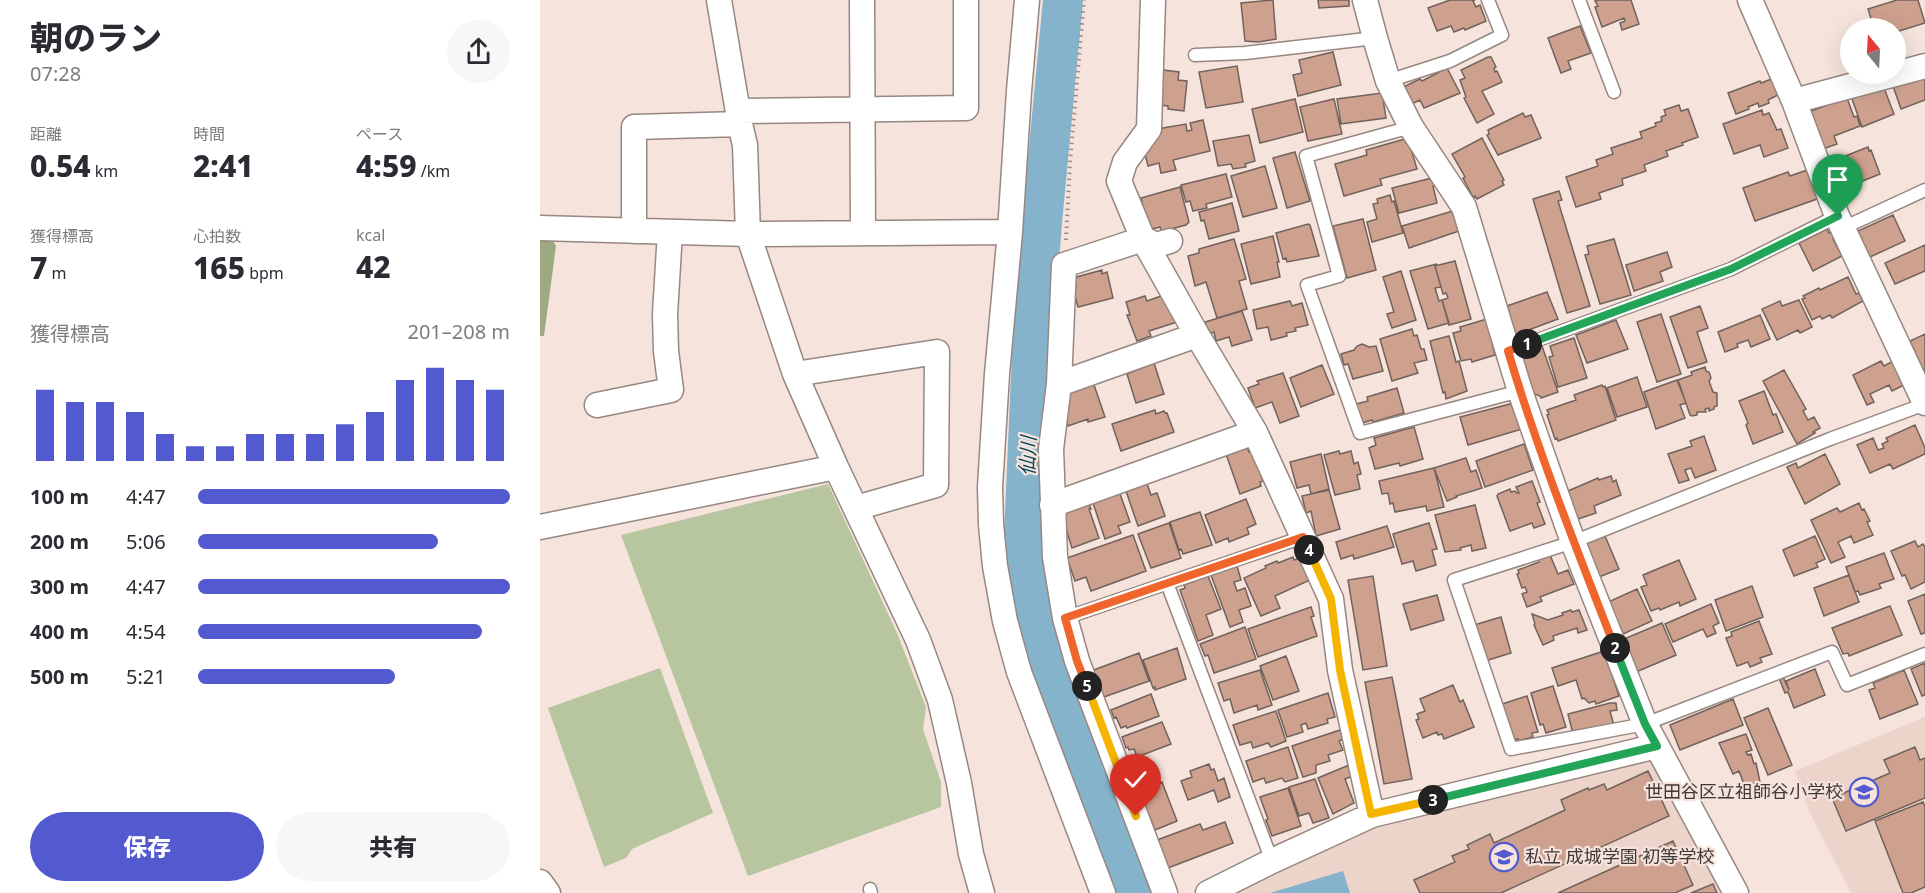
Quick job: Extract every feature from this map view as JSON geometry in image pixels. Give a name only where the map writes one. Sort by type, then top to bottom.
[{"type":"street","points":[[719,0],[745,145],[748,234],[795,374],[836,467],[918,640],[940,700],[959,783],[971,854],[982,893]]},
{"type":"street","points":[[862,0],[863,233]]},
{"type":"street","points":[[634,231],[634,127],[863,109],[966,108],[966,0]]},
{"type":"street","points":[[1027,0],[990,487],[994,566],[1005,621],[1019,672],[1103,893]]},
{"type":"street","points":[[1153,0],[1149,129],[1125,162],[1119,181],[1143,239],[1255,432],[1331,599],[1340,670],[1371,814]]},
{"type":"street","points":[[1365,0],[1388,81],[1411,127],[1464,207],[1520,391],[1574,542],[1645,724],[1736,893]]},
{"type":"street","points":[[1750,0],[1794,101],[1840,222],[1925,403]]},
{"type":"street","points":[[1794,101],[1925,66]]},
{"type":"street","points":[[540,228],[748,234],[1010,232]]},
{"type":"street","points":[[597,405],[671,390],[665,314],[670,232]]},
{"type":"street","points":[[1165,893],[1077,661],[1065,618],[1055,557],[1051,449],[1059,384],[1064,265],[1143,239],[1156,245],[1170,241]]},
{"type":"street","points":[[1059,384],[1197,335]]},
{"type":"street","points":[[795,374],[936,352],[936,485],[855,508]]},
{"type":"street","points":[[1052,505],[1255,432]]},
{"type":"street","points":[[540,527],[836,467]]},
{"type":"street","points":[[1208,893],[1371,814],[1657,746]]},
{"type":"street","points":[[540,882],[548,893]]},
{"type":"lane","points":[[1388,81],[1450,61],[1502,35],[1488,0]]},
{"type":"lane","points":[[1579,0],[1614,92]]},
{"type":"lane","points":[[1195,56],[1375,39]]},
{"type":"lane","points":[[1411,127],[1306,156],[1339,276],[1307,285],[1360,433],[1520,391]]},
{"type":"lane","points":[[1508,351],[1731,269],[1840,222],[1925,190]]},
{"type":"lane","points":[[1925,403],[1574,542],[1454,580],[1511,749],[1645,724],[1832,652],[1847,685],[1925,654]]},
{"type":"lane","points":[[1065,618],[1303,537]]},
{"type":"lane","points":[[1167,583],[1272,861]]},
{"type":"path","points":[[1064,265],[1084,0]]},
{"type":"shaded area","name":"世田谷区立祖師谷小学校","points":[[1925,717],[1925,893],[1851,893],[1810,813],[1795,771]]},
{"type":"shaded area","name":"私立 成城学園 初等学校","points":[[1652,757],[1721,893],[1231,893],[1378,821]]},
{"type":"green space","points":[[540,236],[550,236],[556,246],[544,336],[540,336]]},
{"type":"green space","points":[[828,484],[897,633],[926,707],[923,729],[941,782],[941,807],[748,876],[621,535]]},
{"type":"green space","points":[[660,668],[713,813],[632,849],[626,858],[604,867],[548,708]]},
{"type":"water","points":[[1343,871],[1350,893],[1270,893]]},
{"type":"building","points":[[1273,0],[1276,39],[1258,42],[1245,41],[1241,3]]},
{"type":"building","points":[[1318,0],[1349,0],[1349,6],[1319,8]]},
{"type":"building","points":[[1450,0],[1475,0],[1473,1],[1476,7],[1480,5],[1486,21],[1465,30],[1464,28],[1454,32],[1451,26],[1437,31],[1428,8]]},
{"type":"building","points":[[1631,0],[1639,24],[1622,30],[1620,23],[1625,21],[1624,18],[1602,27],[1595,7],[1598,6],[1595,1]]},
{"type":"building","points":[[1897,0],[1918,0],[1925,23],[1906,29],[1906,18],[1871,18],[1868,9]]},
{"type":"building","points":[[1580,26],[1591,53],[1568,61],[1571,69],[1561,73],[1548,38]]},
{"type":"building","points":[[1333,52],[1341,85],[1298,96],[1293,75],[1302,73],[1299,60]]},
{"type":"building","points":[[1491,57],[1496,67],[1495,72],[1497,71],[1502,82],[1482,91],[1494,114],[1477,123],[1464,98],[1466,97],[1460,80],[1465,78],[1461,70]]},
{"type":"building","points":[[1237,66],[1243,102],[1206,108],[1199,72]]},
{"type":"building","points":[[1447,68],[1460,93],[1424,108],[1420,100],[1407,106],[1399,89],[1420,79],[1422,81]]},
{"type":"building","points":[[1155,69],[1179,72],[1178,80],[1187,81],[1184,111],[1153,104]]},
{"type":"building","points":[[1925,73],[1925,100],[1901,109],[1892,84],[1906,84],[1906,79]]},
{"type":"building","points":[[1774,78],[1780,94],[1768,100],[1769,103],[1759,107],[1758,103],[1736,114],[1728,93]]},
{"type":"building","points":[[1884,88],[1894,114],[1862,127],[1851,96]]},
{"type":"building","points":[[1382,93],[1386,118],[1341,124],[1337,99]]},
{"type":"building","points":[[1847,98],[1860,126],[1834,136],[1837,144],[1820,150],[1806,113]]},
{"type":"building","points":[[1295,99],[1303,132],[1260,143],[1252,109]]},
{"type":"building","points":[[1334,99],[1342,134],[1308,141],[1300,107]]},
{"type":"building","points":[[1679,105],[1681,111],[1688,109],[1698,137],[1666,151],[1668,156],[1644,165],[1646,171],[1622,179],[1623,185],[1599,193],[1601,199],[1576,207],[1566,177],[1598,166],[1596,160],[1613,154],[1611,148],[1642,138],[1640,132],[1662,121],[1661,117],[1666,115],[1664,110]]},
{"type":"building","points":[[1762,110],[1763,115],[1769,113],[1777,130],[1781,129],[1788,148],[1764,157],[1760,145],[1734,154],[1723,124]]},
{"type":"building","points":[[1523,113],[1525,117],[1531,115],[1541,138],[1498,155],[1487,135],[1488,130]]},
{"type":"building","points":[[1203,120],[1210,151],[1173,160],[1176,170],[1161,173],[1159,163],[1148,166],[1143,146],[1150,135],[1161,133],[1163,128],[1186,124],[1187,131],[1192,130],[1190,123]]},
{"type":"building","points":[[1249,135],[1255,161],[1245,164],[1246,167],[1233,169],[1231,164],[1218,166],[1213,141]]},
{"type":"building","points":[[1482,138],[1504,180],[1502,181],[1504,185],[1477,199],[1473,197],[1452,154]]},
{"type":"building","points":[[1405,139],[1406,143],[1409,142],[1417,169],[1380,179],[1382,185],[1344,196],[1335,164],[1367,155],[1366,150]]},
{"type":"building","points":[[1868,147],[1880,174],[1855,184],[1856,187],[1841,193],[1830,162]]},
{"type":"building","points":[[1295,152],[1310,201],[1287,208],[1273,158]]},
{"type":"building","points":[[1265,166],[1277,208],[1243,217],[1231,176]]},
{"type":"building","points":[[1810,169],[1820,198],[1755,221],[1743,188],[1788,172],[1790,176]]},
{"type":"building","points":[[1226,174],[1232,197],[1206,204],[1207,208],[1193,211],[1190,201],[1186,202],[1181,185]]},
{"type":"building","points":[[1436,177],[1438,185],[1433,186],[1437,203],[1399,213],[1392,188]]},
{"type":"building","points":[[1180,187],[1189,222],[1186,225],[1164,231],[1160,227],[1149,230],[1141,198]]},
{"type":"building","points":[[1559,191],[1562,200],[1558,201],[1590,306],[1567,313],[1533,199]]},
{"type":"building","points":[[1390,195],[1392,202],[1394,201],[1403,233],[1372,242],[1367,222],[1377,219],[1373,204],[1378,203],[1377,199]]},
{"type":"building","points":[[1232,203],[1239,231],[1209,239],[1204,220],[1201,221],[1199,212]]},
{"type":"building","points":[[1453,211],[1459,231],[1409,248],[1402,226]]},
{"type":"building","points":[[1893,215],[1905,241],[1870,257],[1858,231]]},
{"type":"building","points":[[1363,219],[1376,270],[1347,278],[1333,226]]},
{"type":"building","points":[[1308,224],[1319,256],[1287,262],[1286,258],[1283,259],[1276,233]]},
{"type":"building","points":[[1827,229],[1829,233],[1834,230],[1837,237],[1833,239],[1842,256],[1813,271],[1799,243]]},
{"type":"building","points":[[1273,236],[1280,277],[1251,284],[1241,244]]},
{"type":"building","points":[[1234,239],[1246,279],[1239,281],[1247,309],[1217,318],[1206,282],[1195,286],[1188,256],[1199,253],[1199,249]]},
{"type":"building","points":[[1614,239],[1631,295],[1600,304],[1585,255],[1589,254],[1587,246]]},
{"type":"building","points":[[1925,245],[1925,271],[1895,284],[1885,263]]},
{"type":"building","points":[[1667,252],[1672,267],[1660,272],[1663,281],[1634,291],[1626,265]]},
{"type":"building","points":[[1455,261],[1471,319],[1449,325],[1442,300],[1448,298],[1446,293],[1443,294],[1435,266]]},
{"type":"building","points":[[1436,264],[1441,287],[1435,288],[1439,301],[1442,300],[1449,323],[1428,329],[1410,271]]},
{"type":"building","points":[[1102,270],[1102,274],[1107,272],[1113,298],[1078,307],[1071,282],[1073,278]]},
{"type":"building","points":[[1401,271],[1416,320],[1392,328],[1387,314],[1394,312],[1383,277]]},
{"type":"building","points":[[1848,277],[1856,294],[1859,293],[1863,301],[1832,318],[1830,315],[1822,319],[1820,316],[1812,320],[1802,299],[1805,298],[1803,296]]},
{"type":"building","points":[[1547,292],[1558,319],[1515,335],[1506,311],[1509,310],[1507,306]]},
{"type":"building","points":[[1164,295],[1177,322],[1149,331],[1151,336],[1137,341],[1127,315],[1130,315],[1126,302],[1145,296],[1147,301]]},
{"type":"building","points":[[1799,300],[1812,327],[1800,333],[1798,330],[1777,340],[1762,309],[1780,301],[1782,306]]},
{"type":"building","points":[[1290,301],[1292,306],[1302,303],[1308,325],[1295,328],[1296,331],[1286,333],[1287,336],[1271,340],[1268,327],[1257,329],[1253,310]]},
{"type":"building","points":[[1700,306],[1708,328],[1697,332],[1707,362],[1688,368],[1670,317]]},
{"type":"building","points":[[1242,311],[1252,340],[1232,346],[1229,337],[1216,341],[1214,332],[1208,334],[1205,322]]},
{"type":"building","points":[[1661,314],[1681,374],[1657,382],[1637,322]]},
{"type":"building","points":[[1760,315],[1770,339],[1751,347],[1748,340],[1725,352],[1718,332]]},
{"type":"building","points":[[1487,319],[1494,342],[1492,343],[1495,355],[1472,362],[1471,359],[1461,361],[1453,333],[1461,331],[1460,327]]},
{"type":"building","points":[[1616,320],[1628,349],[1587,363],[1576,335]]},
{"type":"building","points":[[1412,329],[1414,336],[1417,335],[1421,349],[1424,349],[1427,360],[1414,363],[1418,373],[1392,381],[1380,339]]},
{"type":"building","points":[[1925,334],[1925,374],[1910,341]]},
{"type":"building","points":[[1449,336],[1467,391],[1446,399],[1430,341]]},
{"type":"building","points":[[1574,338],[1587,378],[1558,387],[1549,357],[1553,356],[1550,346]]},
{"type":"building","points":[[1362,344],[1369,347],[1376,346],[1383,371],[1353,379],[1348,364],[1344,365],[1341,354],[1354,350]]},
{"type":"building","points":[[1542,346],[1558,392],[1541,398],[1529,392],[1517,360],[1531,355],[1529,350]]},
{"type":"building","points":[[1895,360],[1904,385],[1892,391],[1889,385],[1870,394],[1874,402],[1867,405],[1853,375],[1881,361],[1884,366]]},
{"type":"building","points":[[1154,363],[1164,394],[1136,403],[1127,374]]},
{"type":"building","points":[[1322,365],[1334,394],[1301,407],[1290,378]]},
{"type":"building","points":[[1705,367],[1711,378],[1709,381],[1713,392],[1717,393],[1717,406],[1709,411],[1709,408],[1705,409],[1706,412],[1697,412],[1697,415],[1692,416],[1678,380]]},
{"type":"building","points":[[1784,370],[1806,409],[1803,411],[1808,420],[1814,417],[1820,428],[1797,444],[1763,381]]},
{"type":"building","points":[[1283,373],[1299,416],[1280,423],[1272,402],[1255,408],[1248,388],[1259,384],[1257,381]]},
{"type":"building","points":[[1637,377],[1647,407],[1617,417],[1607,388]]},
{"type":"building","points":[[1677,380],[1686,403],[1680,405],[1685,418],[1656,429],[1644,392]]},
{"type":"building","points":[[1093,382],[1105,417],[1088,422],[1088,419],[1068,426],[1061,402],[1063,392]]},
{"type":"building","points":[[1605,386],[1616,420],[1558,441],[1557,438],[1555,439],[1547,410],[1576,400],[1574,395]]},
{"type":"building","points":[[1397,388],[1404,413],[1362,423],[1356,404],[1368,401],[1367,397]]},
{"type":"building","points":[[1764,391],[1773,415],[1776,414],[1783,432],[1753,444],[1739,401]]},
{"type":"building","points":[[1514,403],[1522,429],[1468,445],[1460,417]]},
{"type":"building","points":[[1155,410],[1156,414],[1164,411],[1167,413],[1174,432],[1121,451],[1112,424]]},
{"type":"building","points":[[1915,425],[1925,448],[1925,454],[1893,469],[1890,464],[1870,473],[1857,445],[1873,438],[1878,450],[1884,448],[1882,444],[1888,441],[1886,438]]},
{"type":"building","points":[[1414,427],[1423,459],[1400,466],[1399,463],[1375,469],[1369,448],[1376,445],[1374,438]]},
{"type":"building","points":[[1704,436],[1716,470],[1695,478],[1691,468],[1685,470],[1689,480],[1679,483],[1668,454],[1692,446],[1690,441]]},
{"type":"building","points":[[1524,444],[1533,470],[1485,487],[1476,461]]},
{"type":"building","points":[[1247,447],[1249,452],[1252,451],[1263,481],[1260,482],[1261,486],[1240,494],[1226,454]]},
{"type":"building","points":[[1339,451],[1340,454],[1351,451],[1354,464],[1358,462],[1361,474],[1357,475],[1360,489],[1335,495],[1324,455]]},
{"type":"building","points":[[1321,454],[1329,489],[1311,494],[1309,485],[1297,488],[1290,462]]},
{"type":"building","points":[[1825,454],[1840,484],[1805,504],[1787,467],[1796,463],[1798,468]]},
{"type":"building","points":[[1466,458],[1471,472],[1476,470],[1482,488],[1447,501],[1434,468]]},
{"type":"building","points":[[1434,468],[1444,507],[1427,511],[1426,506],[1395,512],[1393,503],[1390,504],[1388,493],[1382,494],[1379,481]]},
{"type":"building","points":[[1611,476],[1613,482],[1616,480],[1621,495],[1594,506],[1596,513],[1578,519],[1568,491],[1598,478],[1599,480]]},
{"type":"building","points":[[1146,481],[1151,495],[1157,493],[1165,516],[1138,526],[1125,488]]},
{"type":"building","points":[[1532,481],[1545,524],[1534,528],[1532,523],[1510,531],[1497,496],[1510,489],[1511,492],[1519,493],[1516,487]]},
{"type":"building","points":[[1329,490],[1340,529],[1316,536],[1311,511],[1306,513],[1302,496]]},
{"type":"building","points":[[1119,491],[1130,522],[1118,526],[1121,533],[1105,539],[1092,500]]},
{"type":"building","points":[[1087,498],[1099,538],[1072,548],[1061,513]]},
{"type":"building","points":[[1246,499],[1256,524],[1247,528],[1249,534],[1229,542],[1228,538],[1216,543],[1205,515]]},
{"type":"building","points":[[1859,503],[1870,521],[1867,522],[1873,535],[1854,543],[1851,536],[1838,542],[1845,557],[1831,563],[1811,520],[1837,508],[1840,512]]},
{"type":"building","points":[[1475,505],[1486,548],[1472,551],[1471,545],[1460,548],[1461,550],[1445,552],[1435,515]]},
{"type":"building","points":[[1200,512],[1212,545],[1183,554],[1181,549],[1179,550],[1170,522]]},
{"type":"building","points":[[1169,523],[1181,558],[1151,568],[1138,534]]},
{"type":"building","points":[[1429,523],[1437,549],[1432,550],[1436,565],[1416,571],[1413,561],[1402,564],[1393,534]]},
{"type":"building","points":[[1387,526],[1394,547],[1354,559],[1353,555],[1341,559],[1336,542]]},
{"type":"building","points":[[1133,535],[1146,571],[1091,591],[1086,577],[1075,581],[1067,558]]},
{"type":"building","points":[[1605,536],[1619,569],[1594,579],[1585,544]]},
{"type":"building","points":[[1815,536],[1825,559],[1816,563],[1818,567],[1794,576],[1783,550]]},
{"type":"building","points":[[1915,541],[1918,547],[1923,544],[1925,547],[1925,582],[1911,589],[1905,575],[1902,576],[1891,551]]},
{"type":"building","points":[[1884,553],[1894,579],[1879,584],[1881,588],[1860,595],[1858,591],[1855,592],[1846,567]]},
{"type":"building","points":[[1550,555],[1558,574],[1568,570],[1574,584],[1540,597],[1542,601],[1527,607],[1522,594],[1527,592],[1525,587],[1522,588],[1517,574],[1518,570]]},
{"type":"building","points":[[1293,557],[1294,560],[1300,558],[1310,580],[1275,596],[1280,608],[1261,616],[1244,578],[1266,568],[1265,566]]},
{"type":"building","points":[[1679,560],[1696,599],[1680,606],[1679,602],[1660,610],[1659,608],[1651,611],[1641,587],[1647,585],[1643,575]]},
{"type":"building","points":[[1237,566],[1241,580],[1234,582],[1237,591],[1245,588],[1251,606],[1239,610],[1243,622],[1230,627],[1211,575]]},
{"type":"building","points":[[1849,575],[1859,602],[1824,616],[1814,588]]},
{"type":"building","points":[[1208,576],[1221,609],[1206,615],[1213,635],[1198,641],[1180,590],[1185,588],[1184,585]]},
{"type":"building","points":[[1373,576],[1387,666],[1363,670],[1348,580]]},
{"type":"building","points":[[1752,586],[1763,617],[1726,631],[1715,600]]},
{"type":"building","points":[[1637,589],[1652,621],[1623,634],[1608,602]]},
{"type":"building","points":[[1925,594],[1925,633],[1921,634],[1908,601]]},
{"type":"building","points":[[1437,595],[1444,620],[1411,630],[1403,604]]},
{"type":"building","points":[[1711,604],[1719,623],[1713,626],[1716,633],[1707,637],[1703,629],[1673,642],[1665,624]]},
{"type":"building","points":[[1890,606],[1902,635],[1849,656],[1848,653],[1843,654],[1832,628]]},
{"type":"building","points":[[1311,607],[1314,616],[1311,617],[1317,636],[1258,657],[1248,629]]},
{"type":"building","points":[[1571,610],[1572,612],[1579,610],[1587,630],[1578,633],[1577,628],[1553,636],[1554,640],[1543,645],[1532,614],[1548,620]]},
{"type":"building","points":[[1501,617],[1511,653],[1485,661],[1474,625]]},
{"type":"building","points":[[1759,621],[1772,654],[1760,658],[1762,662],[1750,667],[1748,662],[1737,666],[1726,638],[1732,636],[1731,632]]},
{"type":"building","points":[[1662,623],[1676,655],[1636,672],[1620,645],[1626,642],[1624,639]]},
{"type":"building","points":[[1245,627],[1256,659],[1214,673],[1208,655],[1205,656],[1200,644]]},
{"type":"building","points":[[1177,648],[1186,679],[1155,690],[1143,660]]},
{"type":"building","points":[[1604,651],[1619,696],[1596,704],[1595,701],[1589,703],[1584,698],[1582,699],[1576,680],[1558,686],[1552,668]]},
{"type":"building","points":[[1139,653],[1149,681],[1101,698],[1091,671]]},
{"type":"building","points":[[1286,656],[1299,691],[1273,700],[1260,666]]},
{"type":"building","points":[[1925,663],[1925,695],[1922,696],[1911,669]]},
{"type":"building","points":[[1815,669],[1825,695],[1794,708],[1779,678],[1783,677],[1789,690],[1786,681]]},
{"type":"building","points":[[1260,670],[1272,705],[1258,710],[1257,705],[1234,713],[1230,699],[1224,701],[1218,683]]},
{"type":"building","points":[[1904,670],[1918,704],[1880,719],[1869,690],[1875,688],[1873,683]]},
{"type":"building","points":[[1392,677],[1412,779],[1384,784],[1365,682]]},
{"type":"building","points":[[1453,685],[1460,702],[1463,700],[1474,727],[1444,739],[1442,734],[1438,735],[1437,732],[1423,738],[1416,720],[1419,719],[1417,714],[1425,711],[1420,699]]},
{"type":"building","points":[[1553,686],[1566,727],[1546,733],[1543,724],[1540,725],[1531,693]]},
{"type":"building","points":[[1328,693],[1335,717],[1327,719],[1328,723],[1308,729],[1306,723],[1301,725],[1303,732],[1287,737],[1278,710]]},
{"type":"building","points":[[1151,694],[1159,716],[1127,728],[1126,726],[1121,728],[1111,710]]},
{"type":"building","points":[[1527,696],[1538,732],[1532,733],[1533,737],[1518,741],[1518,739],[1512,740],[1502,704]]},
{"type":"building","points":[[1733,699],[1743,725],[1680,750],[1670,725]]},
{"type":"building","points":[[1616,703],[1617,710],[1610,711],[1614,726],[1573,734],[1568,714]]},
{"type":"building","points":[[1768,708],[1792,765],[1768,775],[1744,718]]},
{"type":"building","points":[[1276,711],[1286,741],[1271,747],[1268,743],[1253,748],[1251,742],[1240,745],[1233,725]]},
{"type":"building","points":[[1162,722],[1171,744],[1137,757],[1134,749],[1126,748],[1122,737]]},
{"type":"building","points":[[1340,730],[1343,739],[1339,741],[1343,750],[1328,755],[1330,761],[1316,765],[1316,773],[1303,777],[1292,746]]},
{"type":"building","points":[[1746,734],[1752,750],[1746,752],[1748,755],[1751,754],[1754,764],[1756,763],[1760,782],[1745,787],[1739,771],[1733,774],[1719,743]]},
{"type":"building","points":[[1288,747],[1298,778],[1285,782],[1282,778],[1266,783],[1264,778],[1253,782],[1246,761]]},
{"type":"building","points":[[1915,747],[1920,760],[1925,758],[1925,798],[1846,831],[1832,798],[1890,773],[1884,760]]},
{"type":"building","points":[[1209,764],[1211,770],[1214,769],[1218,781],[1224,778],[1230,797],[1218,802],[1214,790],[1188,800],[1181,781],[1192,777],[1190,771]]},
{"type":"building","points":[[1349,765],[1353,776],[1345,779],[1354,803],[1333,814],[1318,778]]},
{"type":"building","points":[[1648,771],[1669,816],[1501,893],[1420,893],[1414,880],[1455,862],[1452,856],[1469,849],[1467,845],[1490,834],[1494,843],[1565,810],[1561,800],[1588,788],[1589,790],[1604,784],[1607,790]]},
{"type":"building","points":[[1315,779],[1329,818],[1313,823],[1309,813],[1299,816],[1289,787]]},
{"type":"building","points":[[1162,782],[1177,821],[1155,830],[1149,815],[1145,816],[1136,792]]},
{"type":"building","points":[[1288,788],[1301,826],[1272,836],[1260,797]]},
{"type":"building","points":[[1923,802],[1925,807],[1925,887],[1911,893],[1903,893],[1875,821]]},
{"type":"building","points":[[1225,822],[1233,843],[1168,868],[1157,840],[1200,824],[1203,830]]},
{"type":"building","points":[[1673,841],[1693,885],[1675,893],[1558,893]]},
{"type":"building","points":[[1713,884],[1717,893],[1691,893]]},
{"type":"waterway","name":"仙川","points":[[1063,0],[1032,353],[1023,559],[1050,673],[1138,893]]},
{"type":"place","name":"世田谷区立祖師谷小学校","points":[[1864,792]]},
{"type":"place","name":"私立 成城学園 初等学校","points":[[1504,857]]},
{"type":"route","points":[[1136,816],[1077,661],[1065,618],[1303,537],[1331,599],[1340,670],[1371,814],[1657,746],[1645,724],[1574,542],[1508,351],[1731,269],[1838,216]]}]
